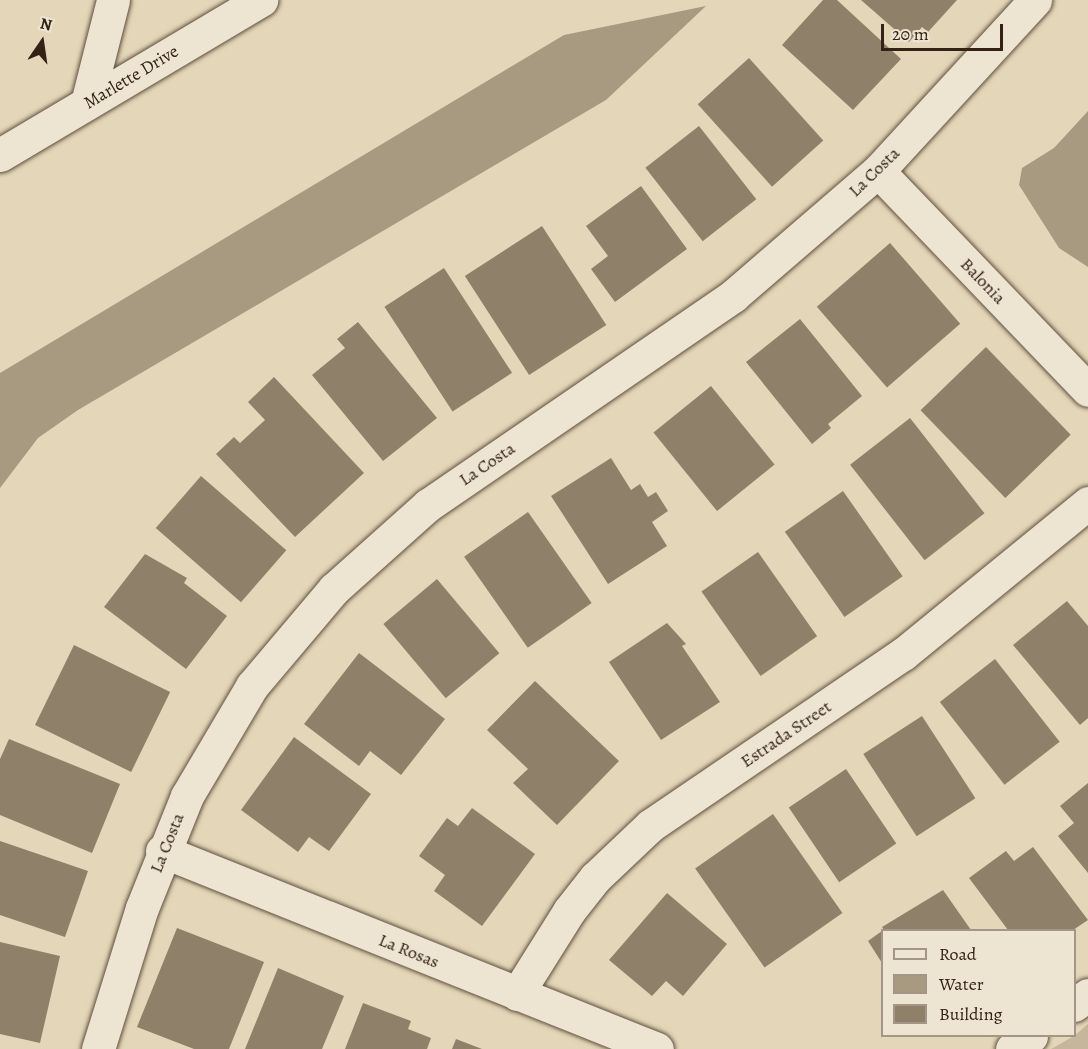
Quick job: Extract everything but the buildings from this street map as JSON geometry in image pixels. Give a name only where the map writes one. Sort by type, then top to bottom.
[{"type":"street","points":[[87,103],[113,0]]},
{"type":"street","name":"Marlette Drive","points":[[0,155],[261,0]]},
{"type":"street","name":"La Costa","points":[[98,1049],[162,851],[211,751],[252,686],[319,606],[376,547],[488,462],[733,296],[878,171],[1035,0]]},
{"type":"street","name":"Balonia","points":[[878,171],[1088,390]]},
{"type":"street","name":"Estrada Street","points":[[517,994],[569,911],[595,878],[651,825],[903,654],[1088,503]]},
{"type":"street","name":"La Rosas","points":[[162,851],[657,1049]]},
{"type":"street","points":[[1011,1049],[1028,1037]]},
{"type":"shaded area","points":[[1088,1024],[1088,1049],[1051,1049],[1076,1037],[1076,1034]]},
{"type":"water","points":[[706,6],[606,100],[78,410],[38,438],[0,488],[0,373],[564,35]]},
{"type":"water","points":[[1088,111],[1088,267],[1059,248],[1019,185],[1022,168],[1054,148]]}]
